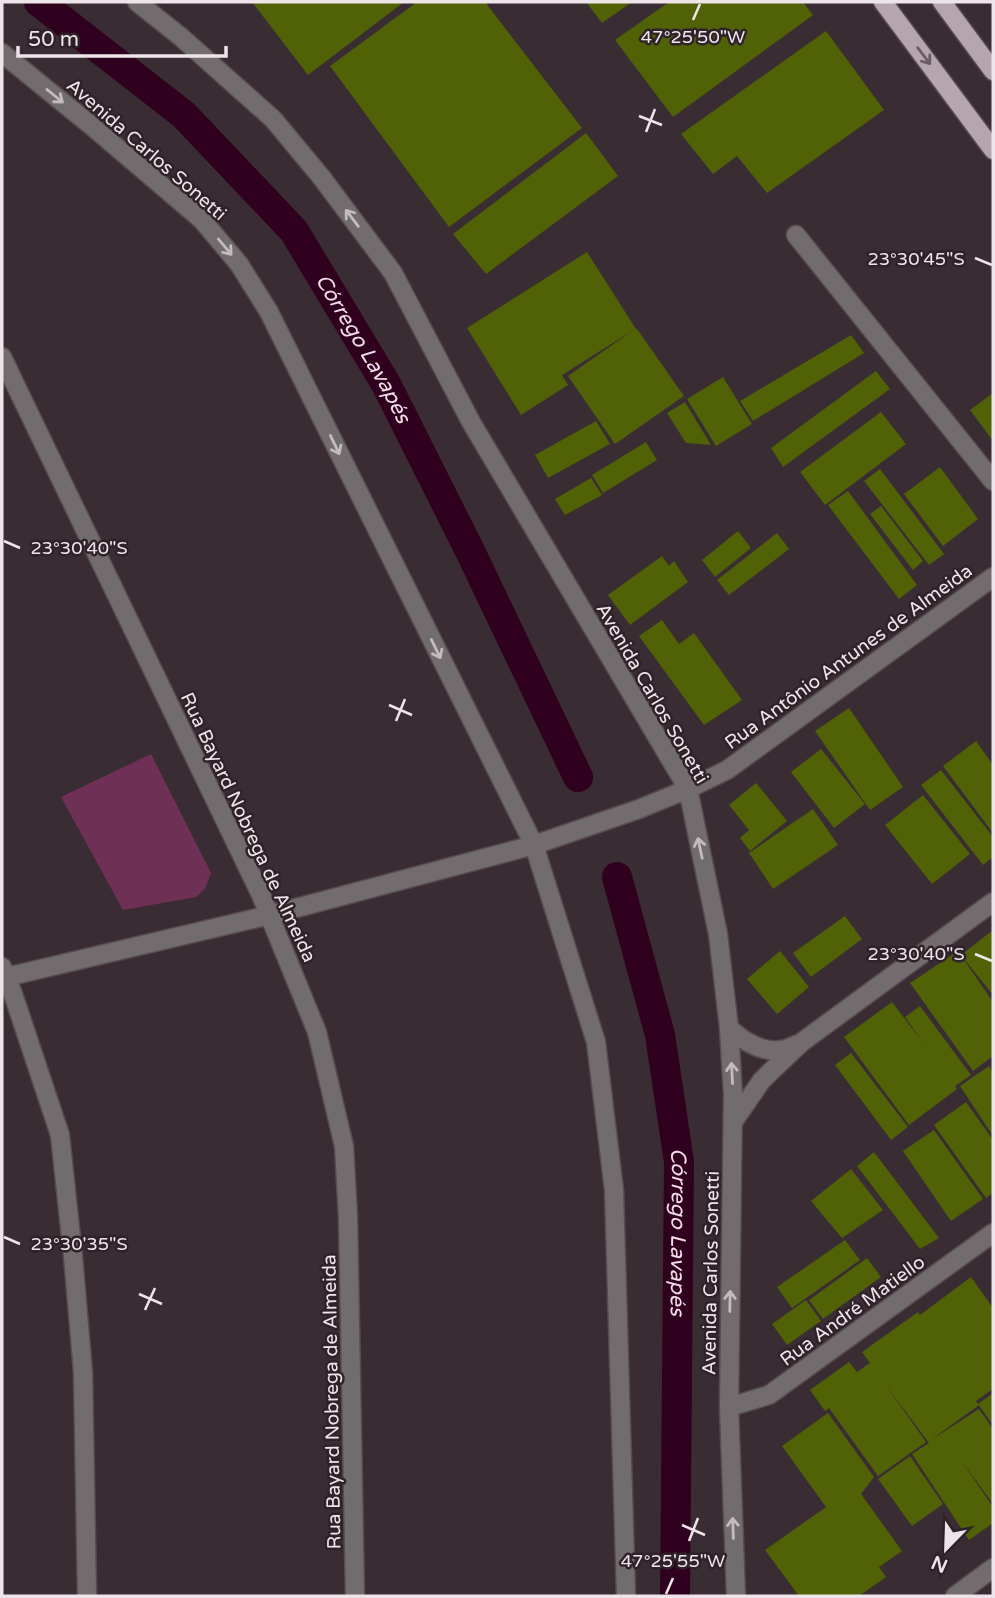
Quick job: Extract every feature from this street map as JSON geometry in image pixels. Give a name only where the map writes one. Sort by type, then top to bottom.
[{"type":"main road","points":[[883,2],[993,150]]},
{"type":"main road","points":[[942,2],[993,71]]},
{"type":"street","name":"Avenida Carlos Sonetti","points":[[137,2],[181,37],[273,119],[322,178],[393,273],[471,422],[688,789],[718,934],[729,1028],[733,1122],[729,1407],[736,1596]]},
{"type":"street","name":"Avenida Carlos Sonetti","points":[[2,53],[202,220],[239,264],[269,312],[534,845],[596,1042],[614,1190],[626,1596]]},
{"type":"street","points":[[796,235],[993,481]]},
{"type":"street","name":"Rua Bayard Nobrega de Almeida","points":[[2,358],[271,915],[317,1032],[344,1146],[349,1230],[355,1596]]},
{"type":"street","name":"Rua Antônio Antunes de Almeida","points":[[3,974],[271,915],[556,839],[639,809],[727,770],[993,577]]},
{"type":"street","points":[[733,1122],[762,1080],[802,1042],[993,902]]},
{"type":"street","points":[[3,974],[60,1135],[83,1372],[88,1596]]},
{"type":"street","points":[[729,1028],[758,1048],[782,1050],[802,1042]]},
{"type":"street","name":"Rua André Matiello","points":[[729,1407],[769,1395],[993,1233]]},
{"type":"street","points":[[954,1596],[993,1568]]},
{"type":"shaded area","points":[[151,754],[211,873],[205,889],[196,897],[123,910],[61,797]]},
{"type":"building","points":[[252,2],[404,2],[308,75]]},
{"type":"building","points":[[417,2],[485,2],[582,128],[449,227],[330,66]]},
{"type":"building","points":[[586,2],[632,2],[602,23]]},
{"type":"building","points":[[669,2],[803,2],[813,15],[673,117],[615,40]]},
{"type":"building","points":[[826,31],[884,110],[767,193],[737,156],[713,174],[681,134]]},
{"type":"building","points":[[586,133],[618,176],[486,274],[453,234]]},
{"type":"building","points":[[587,252],[636,329],[684,396],[615,444],[568,376],[632,331],[562,375],[568,385],[521,415],[467,328]]},
{"type":"building","points":[[851,335],[864,353],[753,421],[740,401]]},
{"type":"building","points":[[876,371],[890,389],[783,467],[771,448]]},
{"type":"building","points":[[723,377],[752,424],[716,446],[687,399]]},
{"type":"building","points":[[993,393],[993,441],[970,410]]},
{"type":"building","points":[[685,402],[711,445],[686,443],[667,413]]},
{"type":"building","points":[[881,412],[906,444],[825,505],[800,472]]},
{"type":"building","points":[[596,421],[610,444],[548,478],[535,455]]},
{"type":"building","points":[[646,442],[657,460],[603,493],[592,475]]},
{"type":"building","points":[[940,467],[978,519],[943,546],[904,494]]},
{"type":"building","points":[[880,469],[944,554],[929,565],[864,481]]},
{"type":"building","points":[[591,478],[602,495],[565,515],[555,499]]},
{"type":"building","points":[[848,491],[917,585],[899,599],[828,505]]},
{"type":"building","points":[[881,506],[923,561],[913,570],[870,514]]},
{"type":"building","points":[[738,531],[751,548],[715,577],[702,560]]},
{"type":"building","points":[[777,533],[789,549],[729,595],[717,580]]},
{"type":"building","points":[[662,556],[669,566],[674,561],[688,582],[630,625],[608,595]]},
{"type":"building","points":[[662,620],[679,644],[694,633],[742,700],[704,725],[639,636]]},
{"type":"building","points":[[849,708],[903,787],[870,810],[815,731]]},
{"type":"building","points":[[976,741],[993,765],[993,833],[943,766]]},
{"type":"building","points":[[821,749],[865,804],[834,828],[791,772]]},
{"type":"building","points":[[941,770],[993,837],[993,857],[983,865],[921,785]]},
{"type":"building","points":[[756,783],[787,821],[750,851],[740,838],[749,830],[729,805]]},
{"type":"building","points":[[923,795],[970,854],[932,884],[885,825]]},
{"type":"building","points":[[813,809],[838,845],[773,889],[749,853]]},
{"type":"building","points":[[845,916],[862,939],[811,977],[793,953]]},
{"type":"building","points":[[993,930],[993,995],[961,955]]},
{"type":"building","points":[[780,951],[809,987],[777,1014],[747,979]]},
{"type":"building","points":[[958,951],[993,1002],[993,1056],[973,1071],[910,983]]},
{"type":"building","points":[[892,1002],[924,1044],[905,1017],[920,1006],[971,1075],[955,1086],[957,1089],[909,1125],[844,1037]]},
{"type":"building","points":[[851,1053],[908,1127],[891,1140],[835,1065]]},
{"type":"building","points":[[989,1066],[993,1073],[993,1136],[960,1086]]},
{"type":"building","points":[[966,1102],[993,1140],[993,1193],[986,1198],[934,1125]]},
{"type":"building","points":[[934,1130],[983,1199],[951,1221],[903,1151]]},
{"type":"building","points":[[874,1152],[939,1238],[920,1249],[857,1166]]},
{"type":"building","points":[[851,1169],[883,1210],[842,1238],[811,1201]]},
{"type":"building","points":[[845,1240],[860,1260],[792,1308],[777,1287]]},
{"type":"building","points":[[867,1258],[881,1277],[823,1319],[809,1300]]},
{"type":"building","points":[[971,1277],[993,1308],[993,1389],[976,1401],[979,1405],[931,1440],[979,1409],[993,1429],[993,1504],[961,1460],[993,1507],[993,1523],[969,1540],[912,1454],[929,1443],[885,1384],[926,1442],[878,1476],[829,1408],[825,1411],[810,1390],[849,1362],[857,1372],[870,1363],[862,1352],[918,1312],[920,1315]]},
{"type":"building","points":[[806,1300],[821,1321],[787,1345],[772,1324]]},
{"type":"building","points":[[993,1393],[993,1425],[978,1404]]},
{"type":"building","points":[[828,1413],[874,1477],[861,1494],[902,1551],[879,1567],[886,1577],[859,1596],[799,1596],[765,1550],[826,1507],[782,1446]]},
{"type":"building","points":[[910,1456],[943,1504],[912,1526],[878,1479]]},
{"type":"waterway","name":"Córrego Lavapés","points":[[39,2],[184,115],[294,231],[386,384],[470,551],[578,777]]},
{"type":"waterway","name":"Córrego Lavapés","points":[[617,877],[660,1035],[679,1162],[675,1596]]}]
